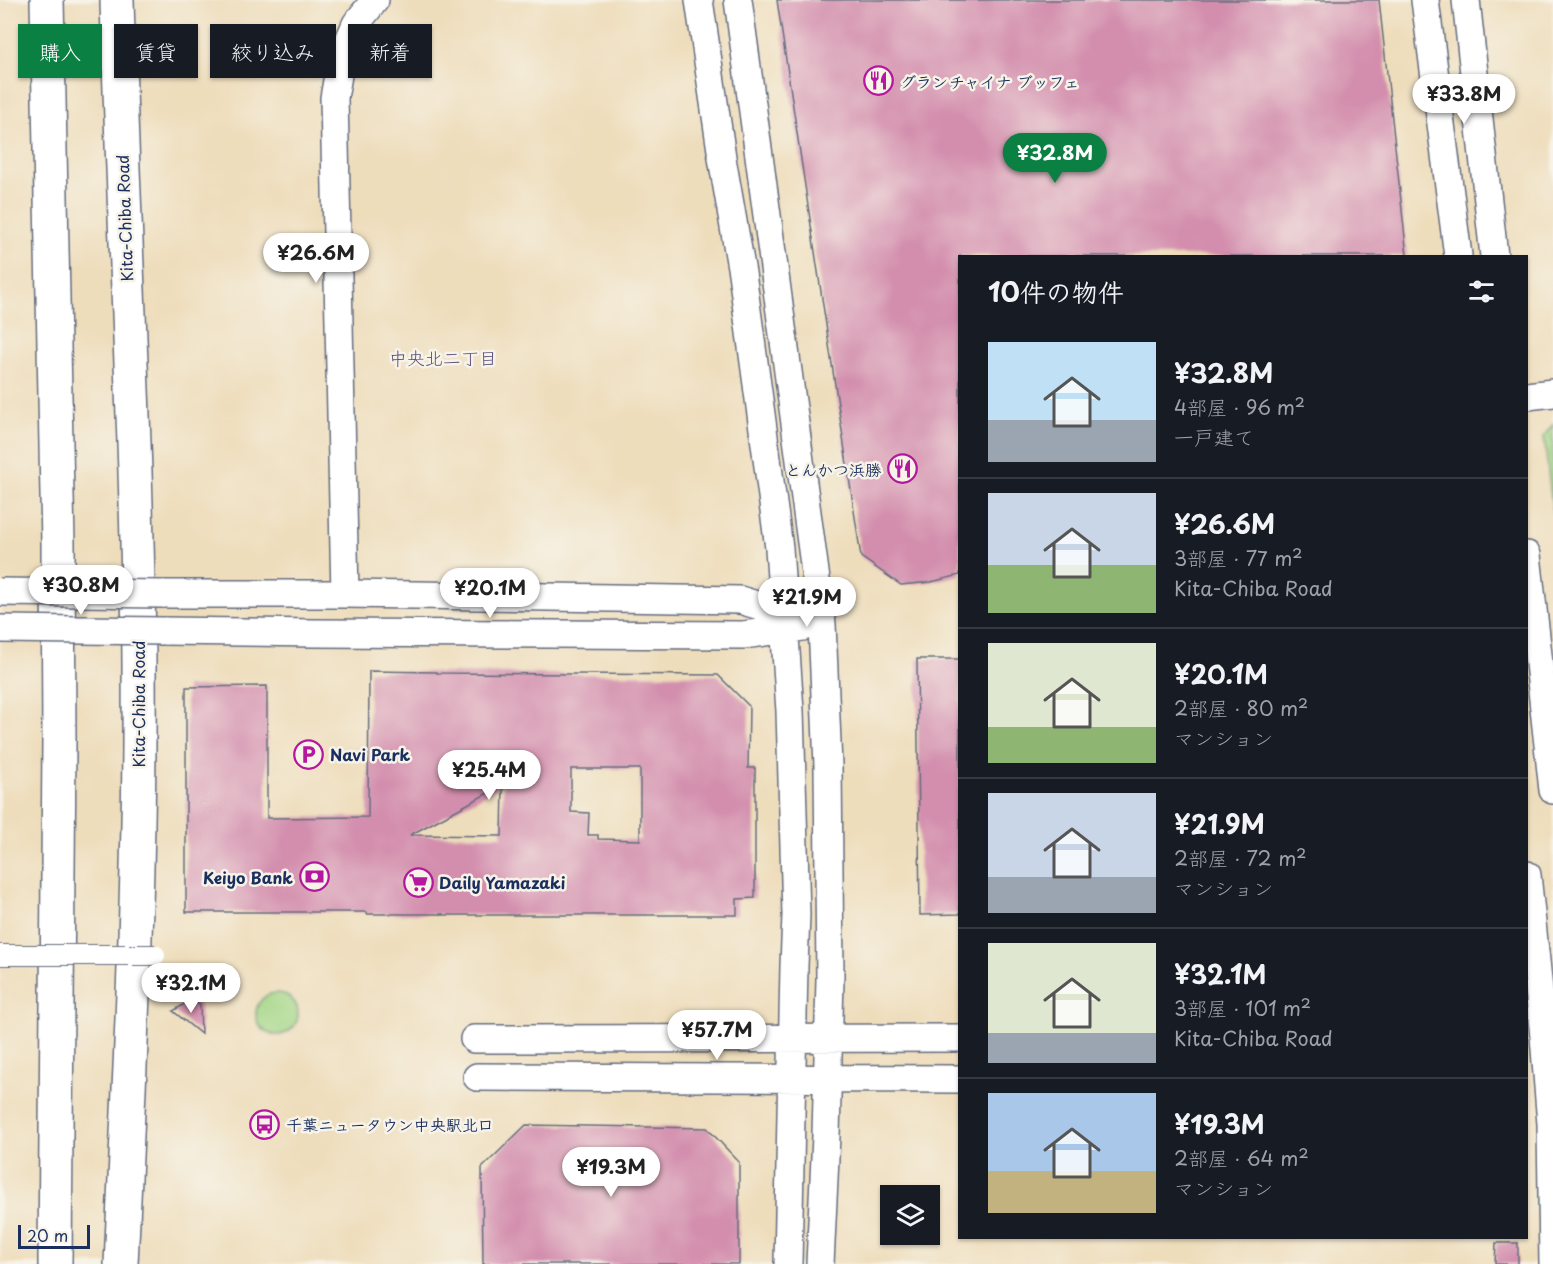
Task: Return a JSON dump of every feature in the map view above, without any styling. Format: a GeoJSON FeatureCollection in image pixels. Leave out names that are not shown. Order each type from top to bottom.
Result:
{"type":"FeatureCollection","features":[{"type":"Feature","properties":{"kind":"highway"},"geometry":{"type":"LineString","coordinates":[[47,0],[58,556],[59,762],[55,1264]]}},
{"type":"Feature","properties":{"kind":"highway","name":"Kita-Chiba Road"},"geometry":{"type":"LineString","coordinates":[[117,0],[136,502],[139,742],[131,1061],[121,1264]]}},
{"type":"Feature","properties":{"kind":"street"},"geometry":{"type":"LineString","coordinates":[[345,594],[334,98],[344,50],[356,24],[375,0]]}},
{"type":"Feature","properties":{"kind":"street"},"geometry":{"type":"LineString","coordinates":[[699,0],[723,164],[744,285],[779,548],[790,711],[796,915],[788,1264]]}},
{"type":"Feature","properties":{"kind":"street"},"geometry":{"type":"LineString","coordinates":[[738,0],[822,624],[828,766],[830,979],[820,1264]]}},
{"type":"Feature","properties":{"kind":"street"},"geometry":{"type":"LineString","coordinates":[[1425,0],[1458,255]]}},
{"type":"Feature","properties":{"kind":"street"},"geometry":{"type":"LineString","coordinates":[[1466,0],[1494,255]]}},
{"type":"Feature","properties":{"kind":"street"},"geometry":{"type":"LineString","coordinates":[[1528,396],[1553,393]]}},
{"type":"Feature","properties":{"kind":"street"},"geometry":{"type":"LineString","coordinates":[[1528,564],[1553,790]]}},
{"type":"Feature","properties":{"kind":"street"},"geometry":{"type":"LineString","coordinates":[[0,592],[740,600],[784,621],[822,624]]}},
{"type":"Feature","properties":{"kind":"street"},"geometry":{"type":"LineString","coordinates":[[0,629],[743,635],[784,621]]}},
{"type":"Feature","properties":{"kind":"street"},"geometry":{"type":"LineString","coordinates":[[1528,887],[1541,1038],[1542,1080],[1551,1124],[1553,1264]]}},
{"type":"Feature","properties":{"kind":"street"},"geometry":{"type":"LineString","coordinates":[[0,955],[154,955]]}},
{"type":"Feature","properties":{"kind":"street"},"geometry":{"type":"LineString","coordinates":[[474,1039],[958,1038]]}},
{"type":"Feature","properties":{"kind":"street"},"geometry":{"type":"LineString","coordinates":[[477,1077],[958,1079]]}},
{"type":"Feature","properties":{"kind":"green space"},"geometry":{"type":"Polygon","coordinates":[[[1553,424],[1553,515],[1544,436],[1553,424]]]}},
{"type":"Feature","properties":{"kind":"green space"},"geometry":{"type":"Polygon","coordinates":[[[277,993],[292,999],[298,1014],[292,1029],[277,1035],[262,1029],[256,1014],[262,999],[277,993]]]}},
{"type":"Feature","properties":{"kind":"building"},"geometry":{"type":"Polygon","coordinates":[[[777,0],[1379,0],[1407,255],[958,255],[958,575],[931,582],[901,585],[861,557],[777,0]]]}},
{"type":"Feature","properties":{"kind":"building"},"geometry":{"type":"Polygon","coordinates":[[[917,659],[958,659],[958,914],[920,915],[917,659]]]}},
{"type":"Feature","properties":{"kind":"building"},"geometry":{"type":"Polygon","coordinates":[[[369,671],[718,675],[749,706],[748,768],[755,768],[755,898],[737,899],[737,915],[186,912],[186,687],[267,686],[267,818],[368,817],[369,671]],[[571,769],[571,812],[589,813],[588,835],[598,835],[598,839],[640,840],[640,769],[571,769]],[[503,785],[410,835],[502,836],[503,785]]]}},
{"type":"Feature","properties":{"kind":"building"},"geometry":{"type":"Polygon","coordinates":[[[191,1000],[200,1005],[201,1034],[173,1011],[191,1000]]]}},
{"type":"Feature","properties":{"kind":"building"},"geometry":{"type":"Polygon","coordinates":[[[526,1125],[707,1128],[739,1162],[739,1264],[483,1264],[482,1168],[526,1125]]]}},
{"type":"Feature","properties":{"kind":"building"},"geometry":{"type":"Polygon","coordinates":[[[1496,1243],[1518,1243],[1518,1264],[1495,1264],[1496,1243]]]}},
{"type":"Feature","properties":{"kind":"place","name":"グランチャイナ ブッフェ"},"geometry":{"type":"Point","coordinates":[879,81]}},
{"type":"Feature","properties":{"kind":"place","name":"とんかつ浜勝"},"geometry":{"type":"Point","coordinates":[902,469]}},
{"type":"Feature","properties":{"kind":"place","name":"Navi Park"},"geometry":{"type":"Point","coordinates":[309,754]}},
{"type":"Feature","properties":{"kind":"place","name":"Keiyo Bank"},"geometry":{"type":"Point","coordinates":[314,877]}},
{"type":"Feature","properties":{"kind":"place","name":"Daily Yamazaki"},"geometry":{"type":"Point","coordinates":[418,882]}},
{"type":"Feature","properties":{"kind":"place","name":"千葉ニュータウン中央駅北口"},"geometry":{"type":"Point","coordinates":[265,1124]}},
{"type":"Feature","properties":{"kind":"district","name":"中央北二丁目"},"geometry":{"type":"Point","coordinates":[443,357]}}]}
